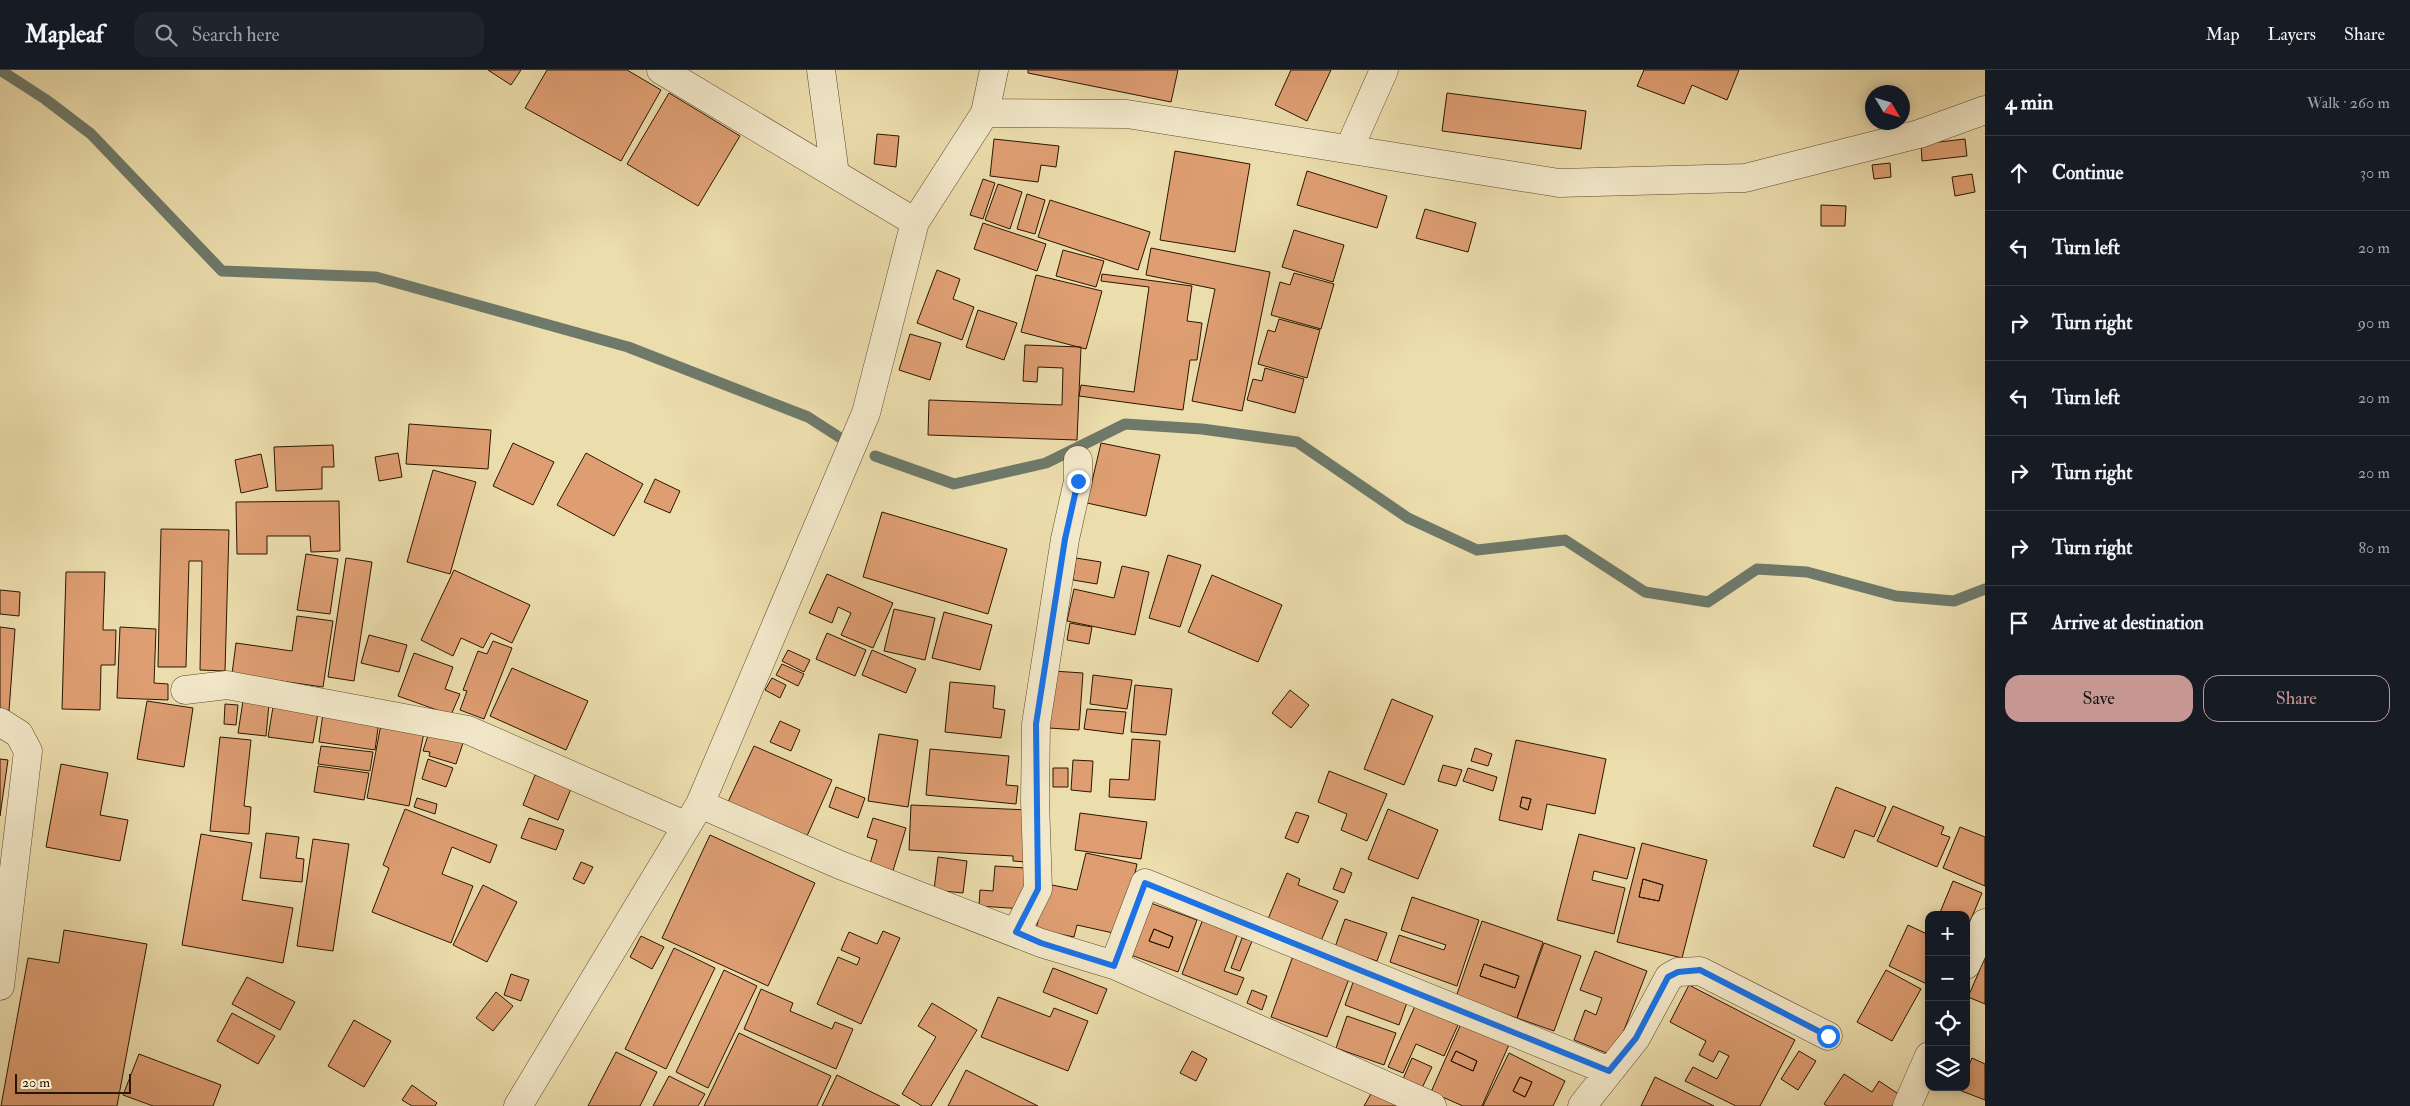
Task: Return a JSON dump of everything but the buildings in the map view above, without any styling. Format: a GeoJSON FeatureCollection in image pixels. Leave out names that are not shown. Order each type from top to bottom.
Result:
{"type":"FeatureCollection","features":[{"type":"Feature","properties":{"kind":"street"},"geometry":{"type":"LineString","coordinates":[[661,70],[915,222]]}},
{"type":"Feature","properties":{"kind":"street"},"geometry":{"type":"LineString","coordinates":[[821,70],[835,174]]}},
{"type":"Feature","properties":{"kind":"street"},"geometry":{"type":"LineString","coordinates":[[518,1106],[693,815],[866,413],[915,222],[985,114],[994,70]]}},
{"type":"Feature","properties":{"kind":"street"},"geometry":{"type":"LineString","coordinates":[[1349,149],[1384,70]]}},
{"type":"Feature","properties":{"kind":"street"},"geometry":{"type":"LineString","coordinates":[[985,114],[1127,114],[1558,183],[1745,178],[1919,134],[1985,110]]}},
{"type":"Feature","properties":{"kind":"street"},"geometry":{"type":"LineString","coordinates":[[1016,932],[1038,889],[1036,724],[1065,539],[1078,481],[1078,460]]}},
{"type":"Feature","properties":{"kind":"street"},"geometry":{"type":"LineString","coordinates":[[185,690],[227,684],[468,730],[693,815],[840,865],[1050,946],[1114,966],[1432,1106]]}},
{"type":"Feature","properties":{"kind":"street"},"geometry":{"type":"LineString","coordinates":[[0,722],[19,734],[28,751],[5,903],[0,986]]}},
{"type":"Feature","properties":{"kind":"street"},"geometry":{"type":"LineString","coordinates":[[1114,966],[1145,883],[1609,1071]]}},
{"type":"Feature","properties":{"kind":"street"},"geometry":{"type":"LineString","coordinates":[[1970,956],[1985,923]]}},
{"type":"Feature","properties":{"kind":"street"},"geometry":{"type":"LineString","coordinates":[[1582,1106],[1636,1038],[1668,977],[1678,972],[1700,970],[1828,1036]]}},
{"type":"Feature","properties":{"kind":"street"},"geometry":{"type":"LineString","coordinates":[[1907,1106],[1925,1065]]}},
{"type":"Feature","properties":{"kind":"waterway"},"geometry":{"type":"LineString","coordinates":[[0,70],[45,99],[91,134],[222,271],[376,277],[628,347],[808,417],[839,437]]}},
{"type":"Feature","properties":{"kind":"waterway"},"geometry":{"type":"LineString","coordinates":[[875,456],[954,484],[1046,463],[1125,424],[1202,429],[1297,442],[1408,518],[1477,550],[1565,540],[1645,592],[1708,602],[1757,569],[1807,572],[1896,596],[1954,601],[1985,589]]}},
{"type":"Feature","properties":{"kind":"route"},"geometry":{"type":"LineString","coordinates":[[1078,481],[1065,539],[1036,724],[1035,800],[1038,889],[1016,932],[1041,943],[1114,966],[1145,883],[1609,1071],[1636,1038],[1668,977],[1678,972],[1700,970],[1828,1036]]}}]}
